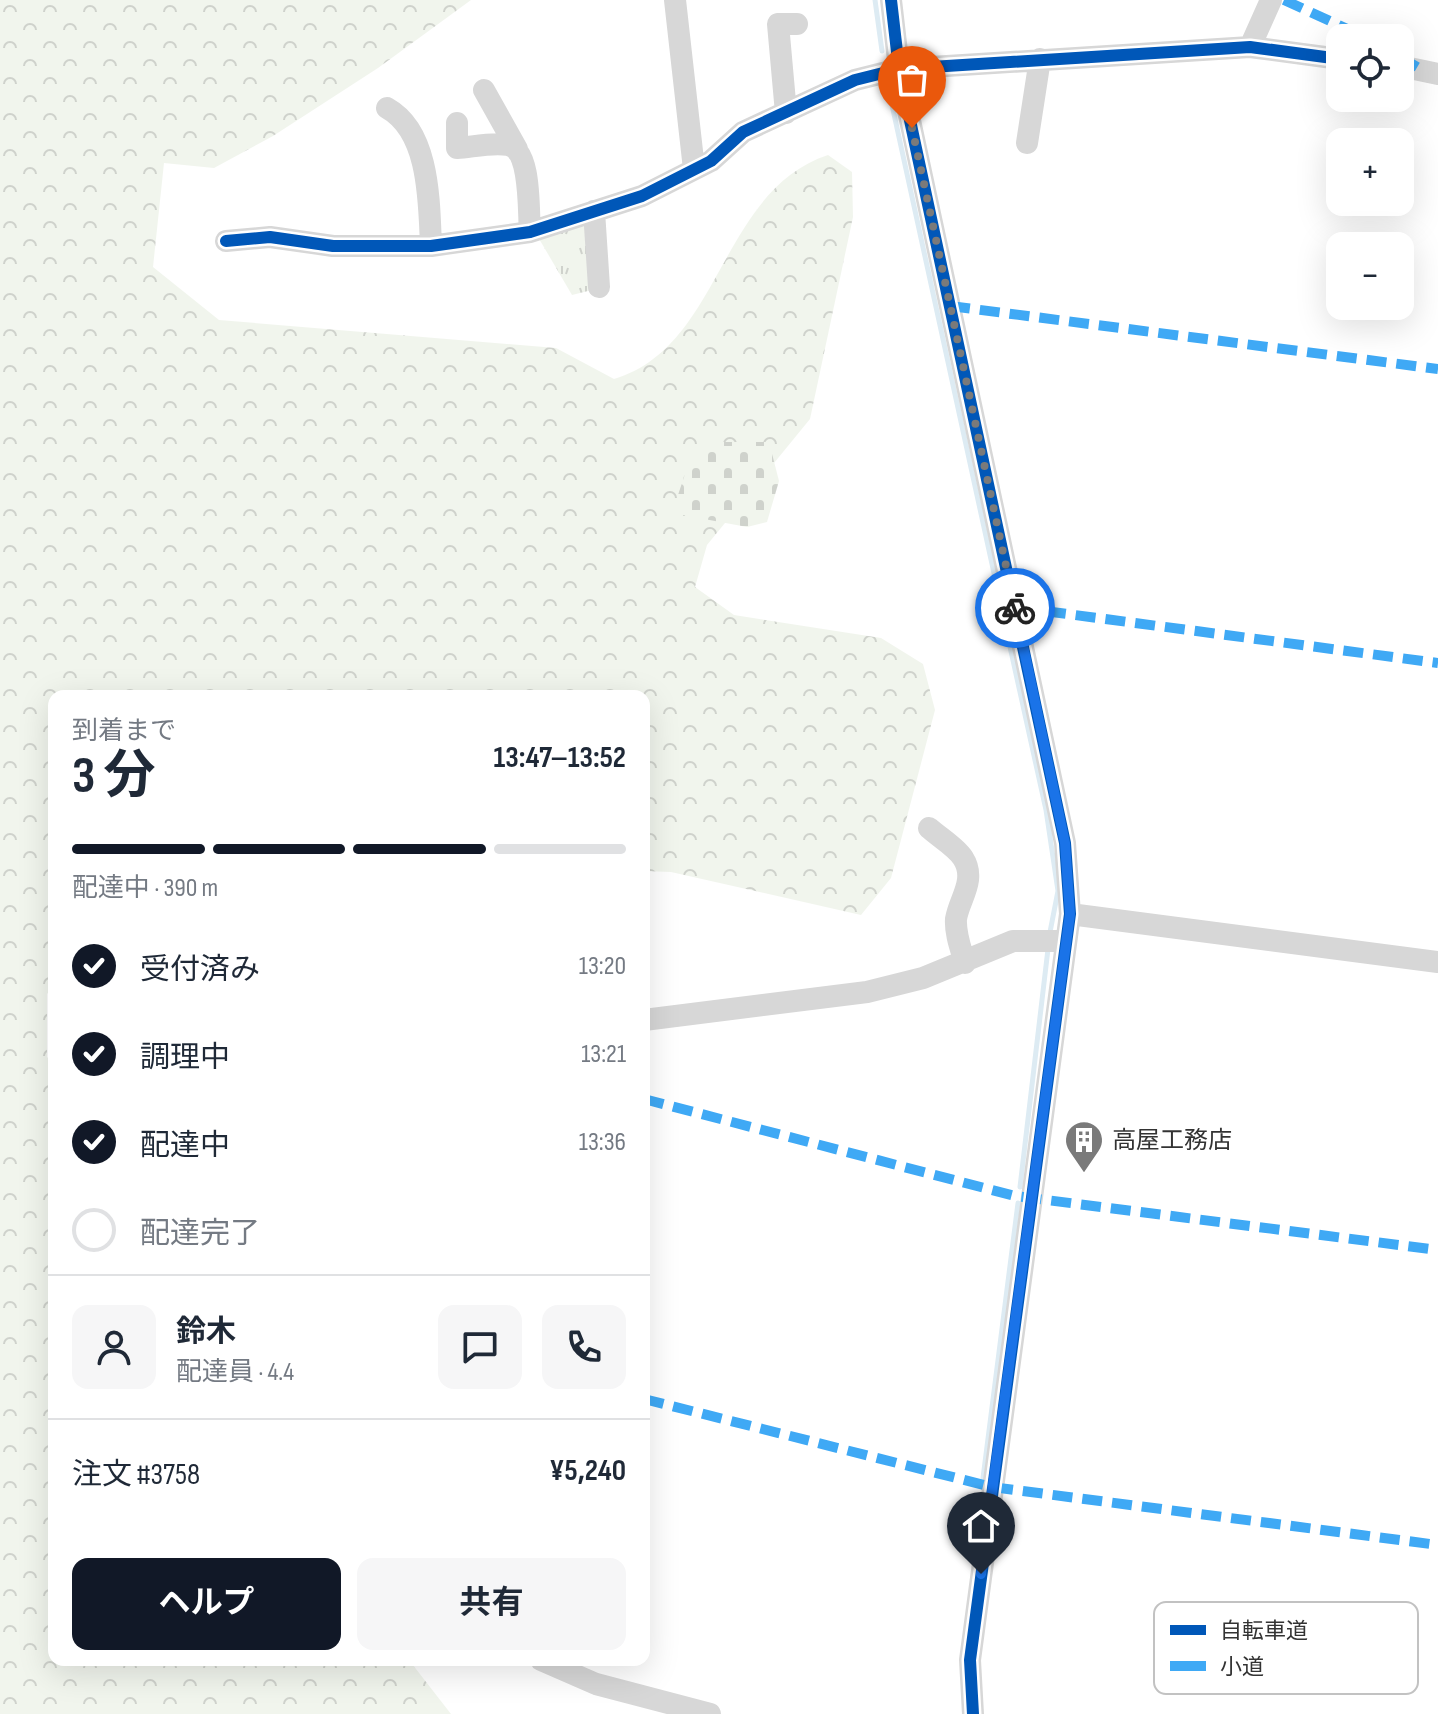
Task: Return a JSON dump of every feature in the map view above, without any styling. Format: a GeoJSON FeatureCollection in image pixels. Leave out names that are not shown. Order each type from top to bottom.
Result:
{"type":"FeatureCollection","features":[{"type":"Feature","properties":{"kind":"street"},"geometry":{"type":"LineString","coordinates":[[675,0],[694,169]]}},
{"type":"Feature","properties":{"kind":"street"},"geometry":{"type":"LineString","coordinates":[[891,0],[899,69],[1065,843],[1070,914],[970,1660],[973,1714]]}},
{"type":"Feature","properties":{"kind":"street"},"geometry":{"type":"LineString","coordinates":[[1250,47],[1271,0]]}},
{"type":"Feature","properties":{"kind":"street"},"geometry":{"type":"LineString","coordinates":[[786,113],[778,24],[797,24]]}},
{"type":"Feature","properties":{"kind":"street"},"geometry":{"type":"LineString","coordinates":[[226,241],[270,237],[333,246],[431,246],[530,232],[642,196],[711,161],[743,132],[855,80],[899,69],[1250,47],[1326,57]]}},
{"type":"Feature","properties":{"kind":"street"},"geometry":{"type":"LineString","coordinates":[[1027,143],[1040,59]]}},
{"type":"Feature","properties":{"kind":"street"},"geometry":{"type":"LineString","coordinates":[[1414,69],[1438,74]]}},
{"type":"Feature","properties":{"kind":"street"},"geometry":{"type":"LineString","coordinates":[[484,90],[525,162],[530,232]]}},
{"type":"Feature","properties":{"kind":"street"},"geometry":{"type":"LineString","coordinates":[[387,108],[402,116],[411,131],[428,177],[431,246]]}},
{"type":"Feature","properties":{"kind":"street"},"geometry":{"type":"LineString","coordinates":[[457,123],[457,148],[507,145],[517,149]]}},
{"type":"Feature","properties":{"kind":"street"},"geometry":{"type":"LineString","coordinates":[[594,211],[599,287]]}},
{"type":"Feature","properties":{"kind":"street"},"geometry":{"type":"LineString","coordinates":[[929,828],[963,858],[969,877],[965,901],[956,916],[957,935],[965,963]]}},
{"type":"Feature","properties":{"kind":"street"},"geometry":{"type":"LineString","coordinates":[[1070,914],[1438,962]]}},
{"type":"Feature","properties":{"kind":"street"},"geometry":{"type":"LineString","coordinates":[[650,1019],[867,992],[965,963],[1013,941],[1064,941]]}},
{"type":"Feature","properties":{"kind":"street"},"geometry":{"type":"LineString","coordinates":[[555,1666],[596,1684],[700,1713]]}},
{"type":"Feature","properties":{"kind":"green space"},"geometry":{"type":"Polygon","coordinates":[[[0,0],[471,0],[378,68],[273,136],[214,168],[164,163],[153,267],[219,320],[556,348],[614,379],[650,362],[678,336],[741,233],[764,201],[792,174],[828,155],[852,172],[853,217],[810,419],[707,545],[695,587],[734,615],[881,638],[923,664],[935,710],[891,878],[861,915],[671,872],[650,871],[650,690],[48,690],[48,1666],[414,1666],[451,1714],[0,1714],[0,0]]]}},
{"type":"Feature","properties":{"kind":"green space"},"geometry":{"type":"Polygon","coordinates":[[[586,218],[592,290],[572,295],[538,237],[586,218]]]}},
{"type":"Feature","properties":{"kind":"green space"},"geometry":{"type":"Polygon","coordinates":[[[705,442],[769,442],[779,481],[767,522],[747,527],[672,513],[686,471],[705,442]]]}},
{"type":"Feature","properties":{"kind":"waterway"},"geometry":{"type":"LineString","coordinates":[[875,0],[882,51]]}},
{"type":"Feature","properties":{"kind":"waterway"},"geometry":{"type":"LineString","coordinates":[[887,82],[997,587]]}},
{"type":"Feature","properties":{"kind":"waterway"},"geometry":{"type":"LineString","coordinates":[[1003,615],[1046,810],[1058,891],[1050,932]]}},
{"type":"Feature","properties":{"kind":"waterway"},"geometry":{"type":"LineString","coordinates":[[1020,1187],[1048,949]]}},
{"type":"Feature","properties":{"kind":"waterway"},"geometry":{"type":"LineString","coordinates":[[983,1478],[1018,1203]]}},
{"type":"Feature","properties":{"kind":"marked path"},"geometry":{"type":"LineString","coordinates":[[1284,0],[1336,24]]}},
{"type":"Feature","properties":{"kind":"marked path"},"geometry":{"type":"LineString","coordinates":[[1414,65],[1419,68]]}},
{"type":"Feature","properties":{"kind":"marked path"},"geometry":{"type":"LineString","coordinates":[[950,306],[1438,369]]}},
{"type":"Feature","properties":{"kind":"marked path"},"geometry":{"type":"LineString","coordinates":[[1016,611],[1037,610],[1438,663]]}},
{"type":"Feature","properties":{"kind":"marked path"},"geometry":{"type":"LineString","coordinates":[[650,1101],[1015,1196],[1438,1250]]}},
{"type":"Feature","properties":{"kind":"marked path"},"geometry":{"type":"LineString","coordinates":[[650,1401],[992,1487],[1438,1545]]}},
{"type":"Feature","properties":{"kind":"cycle path"},"geometry":{"type":"LineString","coordinates":[[891,0],[899,69],[1065,843],[1070,914],[970,1660],[973,1714]]}},
{"type":"Feature","properties":{"kind":"cycle path"},"geometry":{"type":"LineString","coordinates":[[226,241],[270,237],[333,246],[431,246],[530,232],[642,196],[711,161],[743,132],[855,80],[899,69],[1250,47],[1326,57]]}},
{"type":"Feature","properties":{"kind":"way so far"},"geometry":{"type":"LineString","coordinates":[[912,128],[1015,608]]}},
{"type":"Feature","properties":{"kind":"place","name":"高屋工務店"},"geometry":{"type":"Point","coordinates":[1084,1174]}},
{"type":"Feature","properties":{"kind":"route"},"geometry":{"type":"LineString","coordinates":[[981,1574],[1070,914],[1065,843],[1015,608]]}}]}
